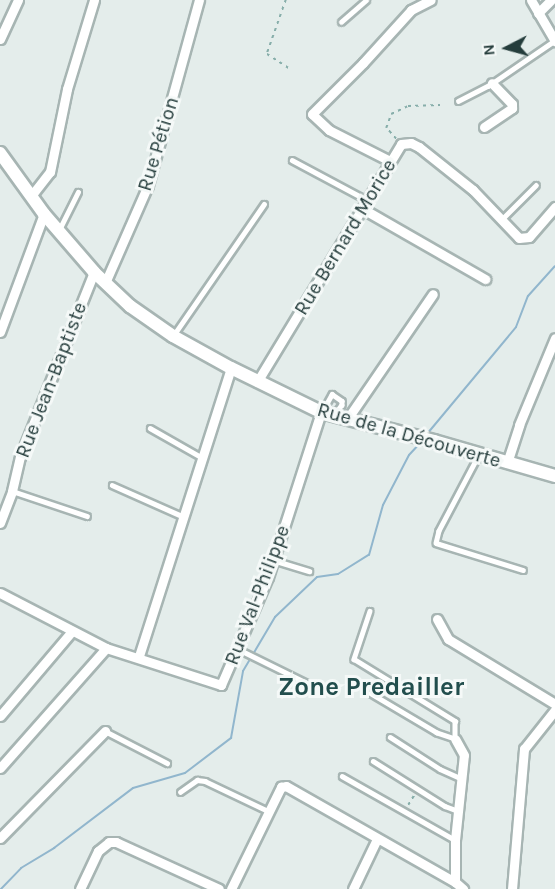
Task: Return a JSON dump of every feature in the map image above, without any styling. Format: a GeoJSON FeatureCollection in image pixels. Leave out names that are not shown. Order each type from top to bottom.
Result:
{"type":"FeatureCollection","features":[{"type":"Feature","properties":{"kind":"street"},"geometry":{"type":"LineString","coordinates":[[0,39],[18,0]]}},
{"type":"Feature","properties":{"kind":"street"},"geometry":{"type":"LineString","coordinates":[[31,196],[50,172],[67,89],[94,0]]}},
{"type":"Feature","properties":{"kind":"street","name":"Rue Pétion"},"geometry":{"type":"LineString","coordinates":[[105,283],[148,185],[199,0]]}},
{"type":"Feature","properties":{"kind":"street"},"geometry":{"type":"LineString","coordinates":[[390,161],[329,130],[312,114],[411,10],[431,0]]}},
{"type":"Feature","properties":{"kind":"street"},"geometry":{"type":"LineString","coordinates":[[531,0],[555,41]]}},
{"type":"Feature","properties":{"kind":"street"},"geometry":{"type":"LineString","coordinates":[[538,14],[551,0]]}},
{"type":"Feature","properties":{"kind":"street"},"geometry":{"type":"LineString","coordinates":[[484,127],[507,114],[512,108],[512,104],[492,83]]}},
{"type":"Feature","properties":{"kind":"street","name":"Rue Bernard Morice"},"geometry":{"type":"LineString","coordinates":[[257,382],[401,144],[411,143],[419,147],[473,190],[519,238],[526,239],[555,207]]}},
{"type":"Feature","properties":{"kind":"street","name":"Rue de la Découverte"},"geometry":{"type":"LineString","coordinates":[[0,155],[44,214],[94,272],[130,306],[173,336],[257,382],[328,414],[406,433],[555,476]]}},
{"type":"Feature","properties":{"kind":"street"},"geometry":{"type":"LineString","coordinates":[[365,204],[485,279]]}},
{"type":"Feature","properties":{"kind":"street"},"geometry":{"type":"LineString","coordinates":[[0,332],[44,214]]}},
{"type":"Feature","properties":{"kind":"street","name":"Rue Jean-Baptiste"},"geometry":{"type":"LineString","coordinates":[[0,523],[12,492],[21,457],[94,272]]}},
{"type":"Feature","properties":{"kind":"street"},"geometry":{"type":"LineString","coordinates":[[348,418],[433,294]]}},
{"type":"Feature","properties":{"kind":"street"},"geometry":{"type":"LineString","coordinates":[[507,463],[519,425],[555,338]]}},
{"type":"Feature","properties":{"kind":"street"},"geometry":{"type":"LineString","coordinates":[[139,657],[231,368]]}},
{"type":"Feature","properties":{"kind":"street","name":"Rue Val-Philippe"},"geometry":{"type":"LineString","coordinates":[[0,592],[106,648],[139,657],[216,686],[220,685],[242,650],[328,414]]}},
{"type":"Feature","properties":{"kind":"street"},"geometry":{"type":"LineString","coordinates":[[436,619],[448,639],[555,704]]}},
{"type":"Feature","properties":{"kind":"street"},"geometry":{"type":"LineString","coordinates":[[0,716],[72,631]]}},
{"type":"Feature","properties":{"kind":"street"},"geometry":{"type":"LineString","coordinates":[[0,768],[106,648]]}},
{"type":"Feature","properties":{"kind":"street"},"geometry":{"type":"LineString","coordinates":[[512,889],[524,749],[555,710]]}},
{"type":"Feature","properties":{"kind":"street"},"geometry":{"type":"LineString","coordinates":[[0,838],[105,731]]}},
{"type":"Feature","properties":{"kind":"street"},"geometry":{"type":"LineString","coordinates":[[454,882],[455,840],[464,754],[455,739]]}},
{"type":"Feature","properties":{"kind":"street"},"geometry":{"type":"LineString","coordinates":[[231,889],[268,811],[281,787],[286,786],[454,882],[462,889]]}},
{"type":"Feature","properties":{"kind":"street"},"geometry":{"type":"LineString","coordinates":[[353,889],[377,839]]}},
{"type":"Feature","properties":{"kind":"street"},"geometry":{"type":"LineString","coordinates":[[80,889],[98,850],[109,842],[116,842],[219,889]]}},
{"type":"Feature","properties":{"kind":"lane"},"geometry":{"type":"LineString","coordinates":[[341,22],[366,0]]}},
{"type":"Feature","properties":{"kind":"lane"},"geometry":{"type":"LineString","coordinates":[[458,101],[492,83],[555,41]]}},
{"type":"Feature","properties":{"kind":"lane"},"geometry":{"type":"LineString","coordinates":[[292,160],[365,204]]}},
{"type":"Feature","properties":{"kind":"lane"},"geometry":{"type":"LineString","coordinates":[[501,220],[536,185]]}},
{"type":"Feature","properties":{"kind":"lane"},"geometry":{"type":"LineString","coordinates":[[58,230],[78,192]]}},
{"type":"Feature","properties":{"kind":"lane"},"geometry":{"type":"LineString","coordinates":[[173,336],[264,204]]}},
{"type":"Feature","properties":{"kind":"lane"},"geometry":{"type":"LineString","coordinates":[[150,428],[201,457]]}},
{"type":"Feature","properties":{"kind":"lane"},"geometry":{"type":"LineString","coordinates":[[480,455],[439,531],[436,543],[523,570]]}},
{"type":"Feature","properties":{"kind":"lane"},"geometry":{"type":"LineString","coordinates":[[112,485],[182,516]]}},
{"type":"Feature","properties":{"kind":"lane"},"geometry":{"type":"LineString","coordinates":[[12,492],[87,516]]}},
{"type":"Feature","properties":{"kind":"lane"},"geometry":{"type":"LineString","coordinates":[[273,560],[309,571]]}},
{"type":"Feature","properties":{"kind":"lane"},"geometry":{"type":"LineString","coordinates":[[370,610],[354,659],[455,721],[455,739],[436,733],[370,694]]}},
{"type":"Feature","properties":{"kind":"lane"},"geometry":{"type":"LineString","coordinates":[[242,650],[307,683]]}},
{"type":"Feature","properties":{"kind":"lane"},"geometry":{"type":"LineString","coordinates":[[105,731],[167,763]]}},
{"type":"Feature","properties":{"kind":"lane"},"geometry":{"type":"LineString","coordinates":[[390,737],[440,769],[462,778]]}},
{"type":"Feature","properties":{"kind":"lane"},"geometry":{"type":"LineString","coordinates":[[373,761],[458,811]]}},
{"type":"Feature","properties":{"kind":"lane"},"geometry":{"type":"LineString","coordinates":[[342,776],[455,840]]}},
{"type":"Feature","properties":{"kind":"lane"},"geometry":{"type":"LineString","coordinates":[[180,792],[197,780],[205,781],[268,811]]}},
{"type":"Feature","properties":{"kind":"path"},"geometry":{"type":"LineString","coordinates":[[286,0],[267,54],[290,69]]}},
{"type":"Feature","properties":{"kind":"path"},"geometry":{"type":"LineString","coordinates":[[401,144],[386,128],[391,114],[408,106],[440,105]]}},
{"type":"Feature","properties":{"kind":"path"},"geometry":{"type":"LineString","coordinates":[[404,810],[419,789]]}},
{"type":"Feature","properties":{"kind":"waterway"},"geometry":{"type":"LineString","coordinates":[[427,434],[516,327],[528,296],[555,266]]}},
{"type":"Feature","properties":{"kind":"waterway"},"geometry":{"type":"LineString","coordinates":[[1,889],[21,868],[54,848],[133,788],[185,773],[231,738],[243,671],[275,617],[317,577],[338,574],[369,555],[383,505],[409,455],[420,443]]}},
{"type":"Feature","properties":{"kind":"district","name":"Zone Predailler"},"geometry":{"type":"Point","coordinates":[371,687]}}]}
